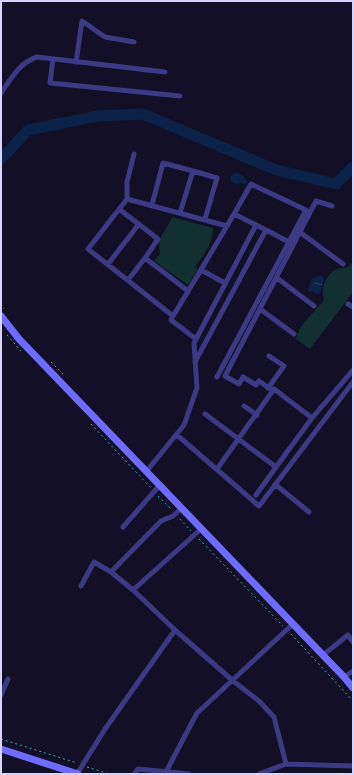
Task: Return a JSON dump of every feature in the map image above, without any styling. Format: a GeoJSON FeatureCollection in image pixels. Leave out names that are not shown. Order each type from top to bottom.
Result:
{"type":"FeatureCollection","features":[{"type":"Feature","properties":{"kind":"main road"},"geometry":{"type":"LineString","coordinates":[[1,316],[19,339],[353,688]]}},
{"type":"Feature","properties":{"kind":"main road"},"geometry":{"type":"LineString","coordinates":[[1,749],[77,774]]}},
{"type":"Feature","properties":{"kind":"street"},"geometry":{"type":"LineString","coordinates":[[76,62],[82,21],[105,37],[134,42]]}},
{"type":"Feature","properties":{"kind":"street"},"geometry":{"type":"LineString","coordinates":[[1,93],[18,69],[31,59],[37,58],[164,72]]}},
{"type":"Feature","properties":{"kind":"street"},"geometry":{"type":"LineString","coordinates":[[53,59],[50,83],[180,96]]}},
{"type":"Feature","properties":{"kind":"street"},"geometry":{"type":"LineString","coordinates":[[134,154],[127,182],[127,199],[88,248],[173,316]]}},
{"type":"Feature","properties":{"kind":"street"},"geometry":{"type":"LineString","coordinates":[[152,205],[163,163],[193,171],[217,178],[205,220]]}},
{"type":"Feature","properties":{"kind":"street"},"geometry":{"type":"LineString","coordinates":[[180,213],[193,171]]}},
{"type":"Feature","properties":{"kind":"street"},"geometry":{"type":"LineString","coordinates":[[196,339],[171,320],[251,184],[306,210],[217,377]]}},
{"type":"Feature","properties":{"kind":"street"},"geometry":{"type":"LineString","coordinates":[[127,199],[227,226]]}},
{"type":"Feature","properties":{"kind":"street"},"geometry":{"type":"LineString","coordinates":[[312,418],[274,389],[271,390],[259,381],[256,385],[243,377],[239,384],[225,376],[301,233],[316,201],[332,206]]}},
{"type":"Feature","properties":{"kind":"street"},"geometry":{"type":"LineString","coordinates":[[119,209],[158,239],[128,280]]}},
{"type":"Feature","properties":{"kind":"street"},"geometry":{"type":"LineString","coordinates":[[234,214],[289,242]]}},
{"type":"Feature","properties":{"kind":"street"},"geometry":{"type":"LineString","coordinates":[[108,264],[139,224]]}},
{"type":"Feature","properties":{"kind":"street"},"geometry":{"type":"LineString","coordinates":[[146,472],[184,426],[197,388],[194,343],[256,225]]}},
{"type":"Feature","properties":{"kind":"street"},"geometry":{"type":"LineString","coordinates":[[195,363],[266,230]]}},
{"type":"Feature","properties":{"kind":"street"},"geometry":{"type":"LineString","coordinates":[[301,233],[343,264]]}},
{"type":"Feature","properties":{"kind":"street"},"geometry":{"type":"LineString","coordinates":[[144,258],[188,292]]}},
{"type":"Feature","properties":{"kind":"street"},"geometry":{"type":"LineString","coordinates":[[201,270],[225,283]]}},
{"type":"Feature","properties":{"kind":"street"},"geometry":{"type":"LineString","coordinates":[[277,278],[314,306]]}},
{"type":"Feature","properties":{"kind":"street"},"geometry":{"type":"LineString","coordinates":[[348,304],[353,307]]}},
{"type":"Feature","properties":{"kind":"street"},"geometry":{"type":"LineString","coordinates":[[260,309],[294,334]]}},
{"type":"Feature","properties":{"kind":"street"},"geometry":{"type":"LineString","coordinates":[[217,469],[257,415],[284,366],[269,356]]}},
{"type":"Feature","properties":{"kind":"street"},"geometry":{"type":"LineString","coordinates":[[256,496],[312,418],[353,370]]}},
{"type":"Feature","properties":{"kind":"street"},"geometry":{"type":"LineString","coordinates":[[177,434],[259,506],[353,382]]}},
{"type":"Feature","properties":{"kind":"street"},"geometry":{"type":"LineString","coordinates":[[244,406],[257,415]]}},
{"type":"Feature","properties":{"kind":"street"},"geometry":{"type":"LineString","coordinates":[[205,414],[276,467]]}},
{"type":"Feature","properties":{"kind":"street"},"geometry":{"type":"LineString","coordinates":[[276,485],[309,512]]}},
{"type":"Feature","properties":{"kind":"street"},"geometry":{"type":"LineString","coordinates":[[122,527],[159,486]]}},
{"type":"Feature","properties":{"kind":"street"},"geometry":{"type":"LineString","coordinates":[[111,572],[161,521],[173,516],[182,508]]}},
{"type":"Feature","properties":{"kind":"street"},"geometry":{"type":"LineString","coordinates":[[133,590],[201,529]]}},
{"type":"Feature","properties":{"kind":"street"},"geometry":{"type":"LineString","coordinates":[[81,586],[94,562],[111,572],[133,590],[175,630],[232,680],[259,701],[274,717],[286,764]]}},
{"type":"Feature","properties":{"kind":"street"},"geometry":{"type":"LineString","coordinates":[[166,772],[197,713],[293,624]]}},
{"type":"Feature","properties":{"kind":"street"},"geometry":{"type":"LineString","coordinates":[[77,774],[105,729],[175,630]]}},
{"type":"Feature","properties":{"kind":"street"},"geometry":{"type":"LineString","coordinates":[[323,655],[348,635],[353,642]]}},
{"type":"Feature","properties":{"kind":"street"},"geometry":{"type":"LineString","coordinates":[[344,677],[353,672]]}},
{"type":"Feature","properties":{"kind":"street"},"geometry":{"type":"LineString","coordinates":[[1,695],[8,679]]}},
{"type":"Feature","properties":{"kind":"street"},"geometry":{"type":"LineString","coordinates":[[259,774],[286,764],[353,766]]}},
{"type":"Feature","properties":{"kind":"street"},"geometry":{"type":"LineString","coordinates":[[134,774],[138,769],[189,774]]}},
{"type":"Feature","properties":{"kind":"path"},"geometry":{"type":"LineString","coordinates":[[1,739],[109,774]]}},
{"type":"Feature","properties":{"kind":"green space"},"geometry":{"type":"Polygon","coordinates":[[[172,217],[213,228],[210,244],[205,254],[195,267],[198,269],[188,285],[154,261],[160,254],[160,238],[172,217]]]}},
{"type":"Feature","properties":{"kind":"green space"},"geometry":{"type":"Polygon","coordinates":[[[353,261],[353,292],[310,349],[296,339],[297,335],[301,327],[323,301],[323,290],[327,277],[334,271],[348,267],[353,261]]]}},
{"type":"Feature","properties":{"kind":"water"},"geometry":{"type":"Polygon","coordinates":[[[236,173],[246,179],[247,183],[245,185],[240,182],[238,184],[231,182],[231,176],[236,173]]]}},
{"type":"Feature","properties":{"kind":"water"},"geometry":{"type":"Polygon","coordinates":[[[322,276],[324,279],[320,293],[316,294],[313,291],[309,292],[308,290],[312,279],[322,276]]]}},
{"type":"Feature","properties":{"kind":"waterway"},"geometry":{"type":"LineString","coordinates":[[1,159],[28,130],[98,116],[143,114],[276,170],[336,184],[353,167]]}}]}
